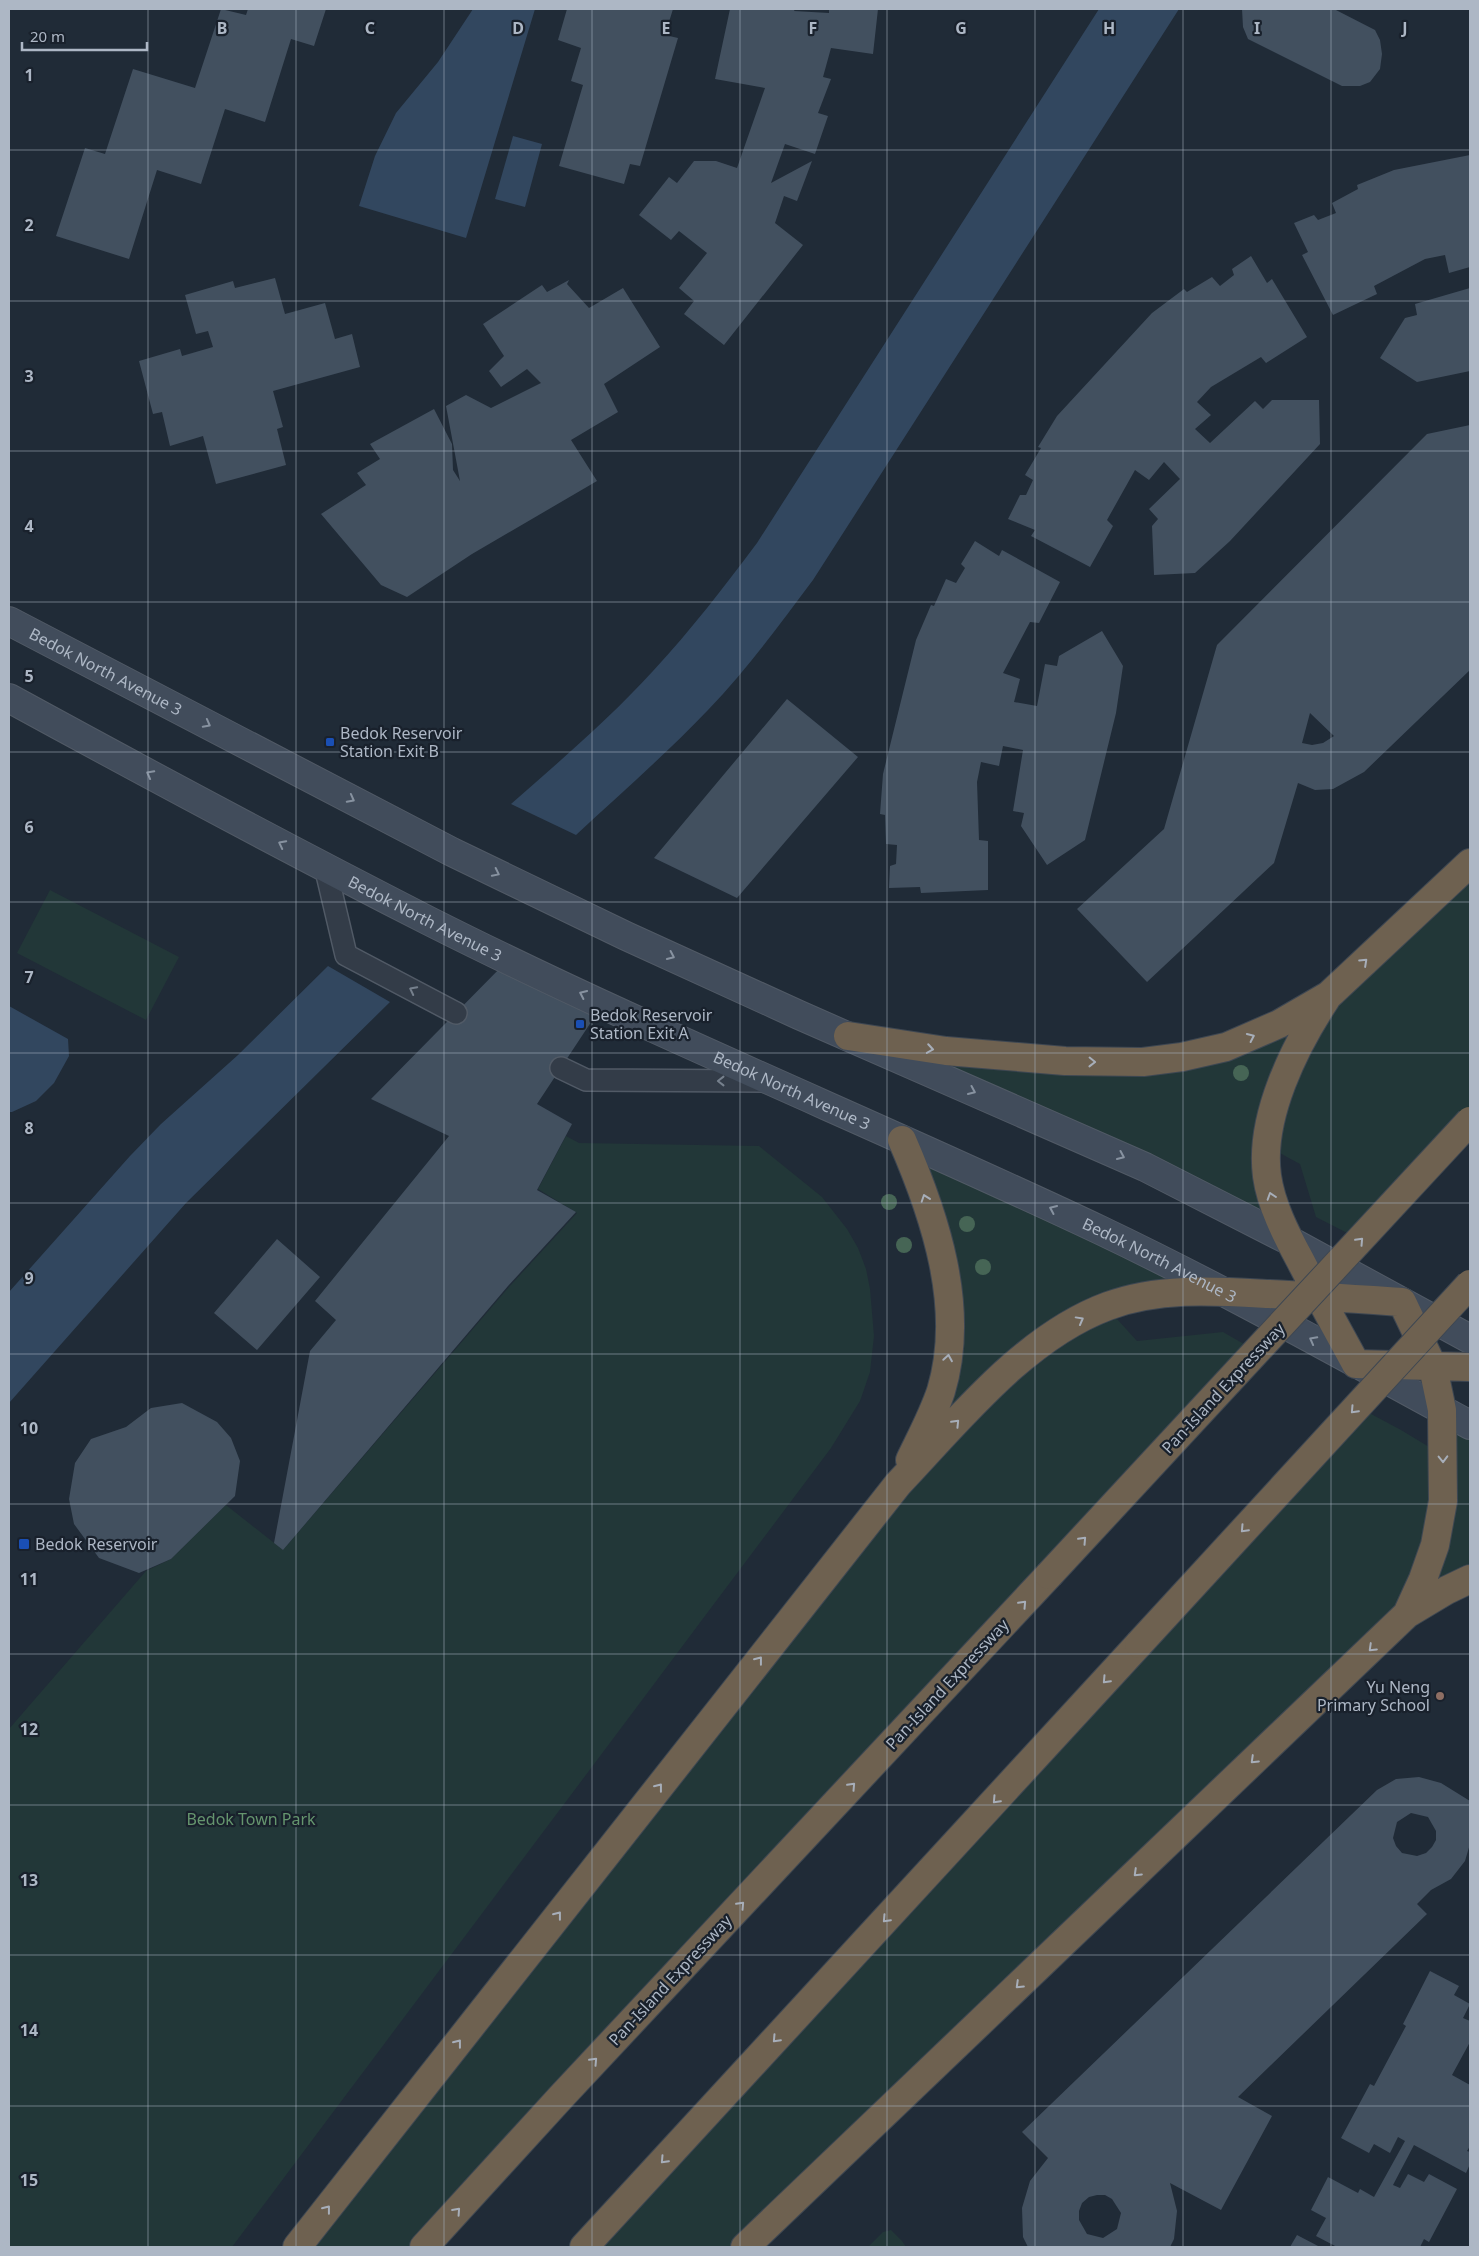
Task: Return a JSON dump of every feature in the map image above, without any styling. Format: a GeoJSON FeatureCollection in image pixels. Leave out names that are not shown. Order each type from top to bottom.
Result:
{"type":"FeatureCollection","features":[{"type":"Feature","properties":{"kind":"highway"},"geometry":{"type":"LineString","coordinates":[[848,1036],[946,1051],[1065,1061],[1144,1062],[1203,1053],[1246,1040],[1279,1024],[1329,995],[1470,863]]}},
{"type":"Feature","properties":{"kind":"highway"},"geometry":{"type":"LineString","coordinates":[[1329,995],[1304,1036],[1286,1073],[1274,1111],[1268,1137],[1265,1165],[1272,1200],[1318,1296],[1356,1364],[1470,1367]]}},
{"type":"Feature","properties":{"kind":"highway","name":"Pan-Island Expressway"},"geometry":{"type":"LineString","coordinates":[[424,2247],[560,2097],[1050,1575],[1470,1121]]}},
{"type":"Feature","properties":{"kind":"highway"},"geometry":{"type":"LineString","coordinates":[[898,1484],[925,1430],[940,1392],[949,1354],[950,1336],[949,1301],[938,1242],[927,1203],[902,1140]]}},
{"type":"Feature","properties":{"kind":"highway"},"geometry":{"type":"LineString","coordinates":[[584,2247],[1470,1284]]}},
{"type":"Feature","properties":{"kind":"highway"},"geometry":{"type":"LineString","coordinates":[[297,2247],[898,1484],[1004,1374],[1066,1327],[1108,1306],[1143,1296],[1183,1292],[1223,1291],[1402,1302],[1433,1367],[1442,1410],[1442,1510],[1435,1545],[1407,1614]]}},
{"type":"Feature","properties":{"kind":"highway"},"geometry":{"type":"LineString","coordinates":[[745,2247],[1407,1614],[1447,1590],[1470,1579]]}},
{"type":"Feature","properties":{"kind":"main road","name":"Bedok North Avenue 3"},"geometry":{"type":"LineString","coordinates":[[9,620],[452,852],[626,936],[1145,1167],[1290,1241],[1470,1340]]}},
{"type":"Feature","properties":{"kind":"main road","name":"Bedok North Avenue 3"},"geometry":{"type":"LineString","coordinates":[[9,698],[193,798],[430,921],[770,1081],[1100,1230],[1223,1291],[1470,1425]]}},
{"type":"Feature","properties":{"kind":"lane"},"geometry":{"type":"LineString","coordinates":[[325,866],[346,956],[456,1013]]}},
{"type":"Feature","properties":{"kind":"lane"},"geometry":{"type":"LineString","coordinates":[[561,1068],[586,1080],[770,1081]]}},
{"type":"Feature","properties":{"kind":"green space"},"geometry":{"type":"Polygon","coordinates":[[[1470,861],[1470,1119],[1359,1239],[1316,1217],[1300,1164],[1267,1146],[1285,1237],[858,1039],[1180,1060],[1322,1000],[1470,861]]]}},
{"type":"Feature","properties":{"kind":"green space"},"geometry":{"type":"Polygon","coordinates":[[[50,890],[179,957],[146,1020],[17,953],[50,890]]]}},
{"type":"Feature","properties":{"kind":"green space","name":"Bedok Town Park"},"geometry":{"type":"Polygon","coordinates":[[[566,1136],[579,1143],[759,1146],[822,1197],[847,1229],[858,1248],[866,1269],[870,1289],[874,1336],[870,1372],[860,1401],[831,1448],[232,2247],[9,2247],[9,1729],[146,1571],[171,1559],[226,1505],[283,1550],[509,1287],[577,1213],[538,1189],[566,1136]]]}},
{"type":"Feature","properties":{"kind":"green space"},"geometry":{"type":"Polygon","coordinates":[[[903,1141],[1221,1291],[1107,1308],[1137,1341],[1223,1332],[1256,1351],[428,2247],[298,2247],[900,1481],[951,1320],[903,1141]]]}},
{"type":"Feature","properties":{"kind":"green space"},"geometry":{"type":"Polygon","coordinates":[[[1358,1407],[1444,1456],[1414,1595],[746,2247],[585,2247],[1358,1407]]]}},
{"type":"Feature","properties":{"kind":"green space"},"geometry":{"type":"Polygon","coordinates":[[[1442,1411],[1470,1426],[1470,1579],[1411,1610],[1431,1560],[1442,1411]]]}},
{"type":"Feature","properties":{"kind":"green space"},"geometry":{"type":"Polygon","coordinates":[[[891,2230],[906,2247],[868,2247],[883,2232],[891,2230]]]}},
{"type":"Feature","properties":{"kind":"water"},"geometry":{"type":"Polygon","coordinates":[[[473,9],[535,9],[466,238],[359,206],[375,156],[396,113],[438,62],[473,9]]]}},
{"type":"Feature","properties":{"kind":"water"},"geometry":{"type":"Polygon","coordinates":[[[1099,9],[1179,9],[813,580],[762,647],[722,695],[643,774],[576,835],[511,804],[602,723],[653,671],[707,608],[757,543],[1099,9]]]}},
{"type":"Feature","properties":{"kind":"water"},"geometry":{"type":"Polygon","coordinates":[[[513,136],[542,144],[525,207],[495,199],[513,136]]]}},
{"type":"Feature","properties":{"kind":"water"},"geometry":{"type":"Polygon","coordinates":[[[328,966],[390,1002],[186,1203],[9,1403],[9,1292],[130,1156],[161,1124],[238,1055],[328,966]]]}},
{"type":"Feature","properties":{"kind":"water"},"geometry":{"type":"Polygon","coordinates":[[[9,1006],[68,1039],[69,1056],[54,1083],[36,1101],[12,1112],[9,1112],[9,1006]]]}},
{"type":"Feature","properties":{"kind":"building"},"geometry":{"type":"Polygon","coordinates":[[[221,9],[246,15],[248,9],[326,9],[314,46],[291,39],[265,122],[225,109],[201,184],[157,170],[129,259],[56,236],[85,148],[105,154],[133,69],[195,88],[221,9]]]}},
{"type":"Feature","properties":{"kind":"building"},"geometry":{"type":"Polygon","coordinates":[[[567,9],[673,9],[665,35],[678,38],[640,166],[630,164],[624,184],[559,166],[583,85],[571,81],[581,48],[558,40],[567,9]]]}},
{"type":"Feature","properties":{"kind":"building"},"geometry":{"type":"Polygon","coordinates":[[[730,9],[795,9],[794,11],[829,13],[829,9],[878,9],[873,54],[831,48],[823,77],[831,79],[818,113],[828,116],[815,154],[785,144],[771,183],[812,161],[797,201],[784,196],[775,223],[803,245],[724,345],[684,314],[694,301],[679,288],[707,253],[679,231],[671,240],[639,215],[669,177],[677,183],[694,161],[716,161],[737,168],[765,88],[715,79],[730,9]]]}},
{"type":"Feature","properties":{"kind":"building"},"geometry":{"type":"Polygon","coordinates":[[[1242,9],[1334,9],[1375,30],[1380,40],[1382,54],[1380,69],[1370,82],[1360,86],[1342,86],[1248,39],[1243,27],[1242,9]]]}},
{"type":"Feature","properties":{"kind":"building"},"geometry":{"type":"Polygon","coordinates":[[[1470,155],[1470,267],[1449,273],[1445,255],[1425,259],[1374,286],[1377,294],[1333,315],[1302,255],[1308,252],[1294,223],[1314,215],[1318,220],[1336,213],[1332,203],[1358,189],[1357,185],[1394,170],[1470,155]]]}},
{"type":"Feature","properties":{"kind":"building"},"geometry":{"type":"Polygon","coordinates":[[[1251,256],[1267,283],[1272,279],[1307,337],[1266,363],[1261,357],[1211,387],[1197,402],[1211,415],[1195,429],[1210,443],[1255,401],[1263,409],[1272,400],[1319,400],[1320,444],[1230,541],[1195,573],[1154,575],[1152,526],[1158,519],[1149,509],[1180,479],[1164,462],[1149,480],[1135,470],[1107,520],[1113,526],[1090,567],[1031,536],[1035,530],[1008,519],[1020,495],[1026,495],[1033,480],[1025,475],[1041,448],[1038,447],[1057,416],[1152,313],[1184,289],[1187,292],[1212,277],[1220,286],[1234,275],[1232,269],[1251,256]]]}},
{"type":"Feature","properties":{"kind":"building"},"geometry":{"type":"Polygon","coordinates":[[[275,278],[285,314],[325,303],[335,339],[352,334],[360,367],[273,391],[283,427],[277,429],[286,465],[216,484],[203,436],[170,446],[162,412],[153,414],[139,361],[180,349],[182,356],[213,347],[208,331],[196,334],[185,295],[233,281],[235,288],[275,278]]]}},
{"type":"Feature","properties":{"kind":"building"},"geometry":{"type":"Polygon","coordinates":[[[569,280],[567,284],[589,308],[623,288],[660,347],[604,384],[618,412],[571,440],[597,481],[472,554],[407,597],[381,585],[321,514],[366,485],[357,473],[380,459],[370,444],[434,409],[452,444],[453,470],[460,481],[446,406],[466,395],[491,408],[541,383],[527,369],[501,387],[489,371],[504,356],[483,324],[542,285],[547,292],[569,280]]]}},
{"type":"Feature","properties":{"kind":"building"},"geometry":{"type":"Polygon","coordinates":[[[1470,288],[1470,371],[1417,382],[1380,358],[1405,318],[1417,315],[1415,304],[1470,288]]]}},
{"type":"Feature","properties":{"kind":"building"},"geometry":{"type":"Polygon","coordinates":[[[1470,425],[1470,670],[1364,772],[1333,789],[1315,790],[1298,783],[1274,863],[1147,982],[1077,909],[1164,829],[1217,645],[1427,434],[1470,425]],[[1310,713],[1302,743],[1312,745],[1323,743],[1334,736],[1310,713]]]}},
{"type":"Feature","properties":{"kind":"building"},"geometry":{"type":"Polygon","coordinates":[[[975,541],[999,556],[1002,550],[1060,582],[1039,623],[1030,622],[1003,673],[1020,679],[1014,702],[1037,706],[1045,664],[1057,666],[1059,656],[1102,631],[1123,666],[1116,713],[1085,840],[1047,865],[1021,826],[1024,813],[1013,811],[1023,750],[1003,746],[999,766],[981,762],[977,782],[979,840],[988,841],[988,890],[921,893],[920,887],[889,888],[890,866],[896,864],[897,845],[886,844],[885,815],[880,814],[883,774],[916,640],[931,605],[934,606],[946,579],[956,583],[965,568],[961,564],[975,541]]]}},
{"type":"Feature","properties":{"kind":"building"},"geometry":{"type":"Polygon","coordinates":[[[787,699],[858,757],[737,898],[654,858],[787,699]]]}},
{"type":"Feature","properties":{"kind":"building"},"geometry":{"type":"Polygon","coordinates":[[[508,960],[603,1004],[537,1104],[572,1124],[537,1190],[576,1212],[508,1286],[283,1550],[274,1543],[310,1351],[336,1320],[315,1301],[449,1136],[371,1099],[508,960]]]}},
{"type":"Feature","properties":{"kind":"building"},"geometry":{"type":"Polygon","coordinates":[[[277,1239],[320,1277],[257,1350],[214,1313],[277,1239]]]}},
{"type":"Feature","properties":{"kind":"building"},"geometry":{"type":"Polygon","coordinates":[[[182,1403],[217,1422],[231,1438],[240,1461],[235,1496],[171,1559],[139,1573],[99,1558],[74,1524],[69,1499],[75,1463],[91,1439],[126,1427],[151,1408],[182,1403]]]}},
{"type":"Feature","properties":{"kind":"building"},"geometry":{"type":"Polygon","coordinates":[[[1419,1777],[1441,1783],[1470,1801],[1470,1844],[1465,1861],[1451,1879],[1431,1890],[1417,1904],[1427,1914],[1238,2097],[1272,2116],[1221,2210],[1170,2183],[1177,2211],[1174,2239],[1170,2247],[1028,2247],[1023,2237],[1022,2208],[1030,2181],[1048,2158],[1022,2132],[1377,1790],[1396,1779],[1419,1777]],[[1411,1813],[1397,1822],[1393,1838],[1396,1846],[1402,1853],[1417,1856],[1426,1853],[1432,1847],[1436,1840],[1436,1831],[1428,1817],[1411,1813]],[[1105,2195],[1089,2197],[1082,2203],[1079,2211],[1079,2220],[1087,2234],[1103,2238],[1117,2229],[1121,2213],[1112,2199],[1105,2195]]]}},
{"type":"Feature","properties":{"kind":"building"},"geometry":{"type":"Polygon","coordinates":[[[1430,1971],[1459,1986],[1454,1995],[1470,2004],[1463,2018],[1470,2021],[1470,2042],[1452,2075],[1470,2085],[1470,2146],[1467,2151],[1470,2152],[1470,2164],[1466,2173],[1414,2145],[1393,2185],[1400,2188],[1408,2174],[1424,2182],[1429,2174],[1457,2189],[1429,2242],[1424,2239],[1420,2247],[1337,2247],[1316,2236],[1326,2218],[1311,2210],[1328,2177],[1358,2193],[1360,2189],[1374,2197],[1405,2141],[1398,2137],[1390,2153],[1374,2144],[1369,2153],[1341,2138],[1370,2084],[1374,2086],[1406,2026],[1403,2024],[1430,1971]]]}},
{"type":"Feature","properties":{"kind":"building"},"geometry":{"type":"Polygon","coordinates":[[[1297,2235],[1320,2247],[1290,2247],[1297,2235]]]}},
{"type":"Feature","properties":{"kind":"place","name":"Bedok Reservoir Station Exit B"},"geometry":{"type":"Point","coordinates":[330,742]}},
{"type":"Feature","properties":{"kind":"place","name":"Bedok Reservoir Station Exit A"},"geometry":{"type":"Point","coordinates":[580,1024]}},
{"type":"Feature","properties":{"kind":"place","name":"Bedok Reservoir"},"geometry":{"type":"Point","coordinates":[24,1544]}},
{"type":"Feature","properties":{"kind":"place","name":"Yu Neng Primary School"},"geometry":{"type":"Point","coordinates":[1440,1696]}}]}
